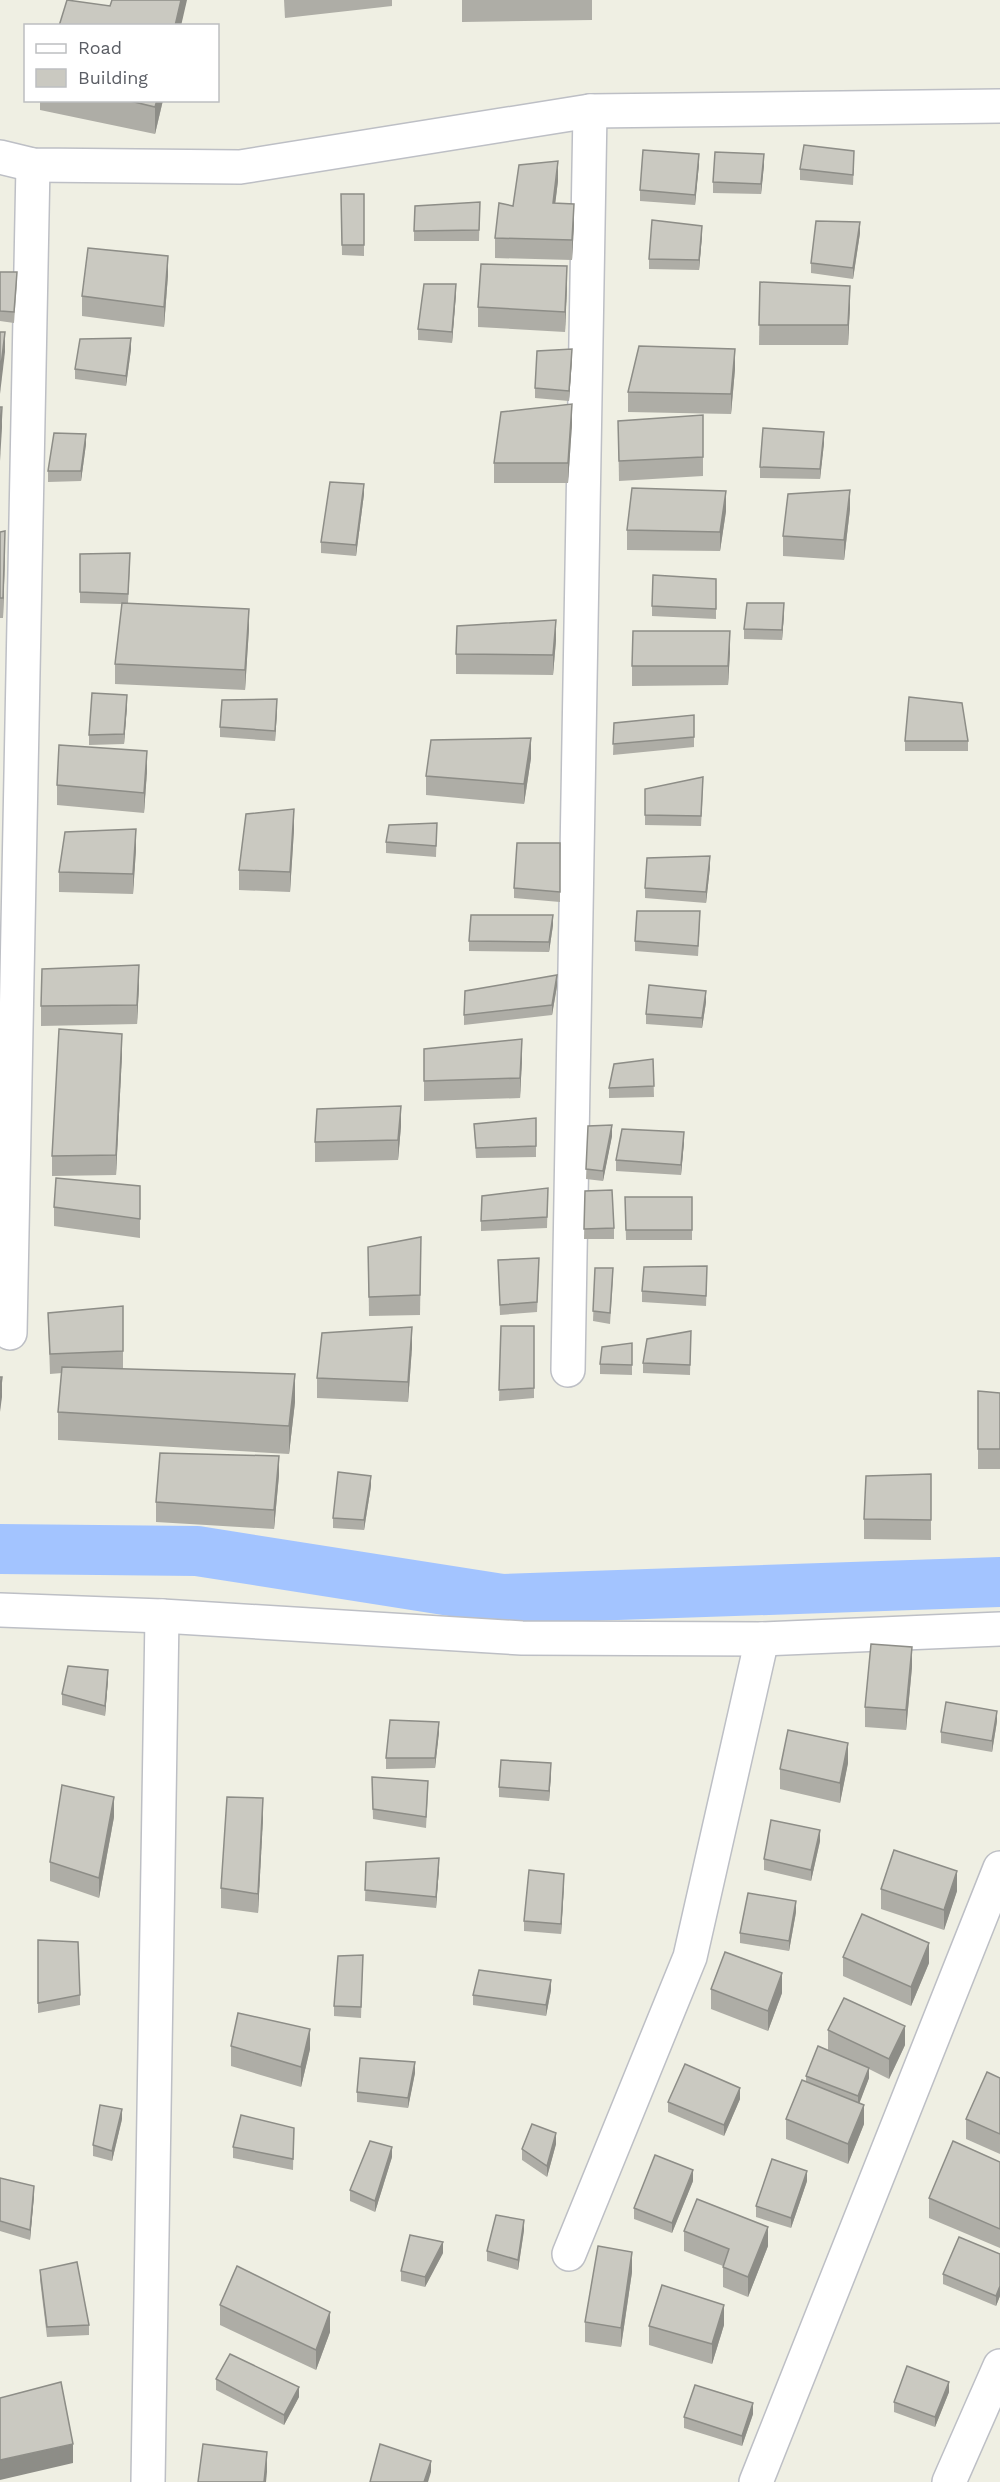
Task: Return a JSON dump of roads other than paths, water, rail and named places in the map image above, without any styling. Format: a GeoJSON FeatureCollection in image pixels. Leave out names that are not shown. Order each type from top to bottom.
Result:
{"type":"FeatureCollection","features":[{"type":"Feature","properties":{"kind":"street"},"geometry":{"type":"LineString","coordinates":[[0,158],[33,165],[240,167],[590,111],[1000,106]]}},
{"type":"Feature","properties":{"kind":"street"},"geometry":{"type":"LineString","coordinates":[[568,1370],[590,111]]}},
{"type":"Feature","properties":{"kind":"street"},"geometry":{"type":"LineString","coordinates":[[10,1333],[33,165]]}},
{"type":"Feature","properties":{"kind":"street"},"geometry":{"type":"LineString","coordinates":[[0,1610],[162,1616],[522,1638],[762,1639],[1000,1629]]}},
{"type":"Feature","properties":{"kind":"street"},"geometry":{"type":"LineString","coordinates":[[148,2482],[162,1616]]}},
{"type":"Feature","properties":{"kind":"street"},"geometry":{"type":"LineString","coordinates":[[569,2254],[690,1957],[762,1639]]}},
{"type":"Feature","properties":{"kind":"street"},"geometry":{"type":"LineString","coordinates":[[756,2482],[1000,1868]]}},
{"type":"Feature","properties":{"kind":"street"},"geometry":{"type":"LineString","coordinates":[[949,2482],[1000,2366]]}},
{"type":"Feature","properties":{"kind":"waterway"},"geometry":{"type":"LineString","coordinates":[[0,1549],[197,1551],[502,1599],[1000,1582]]}}]}
